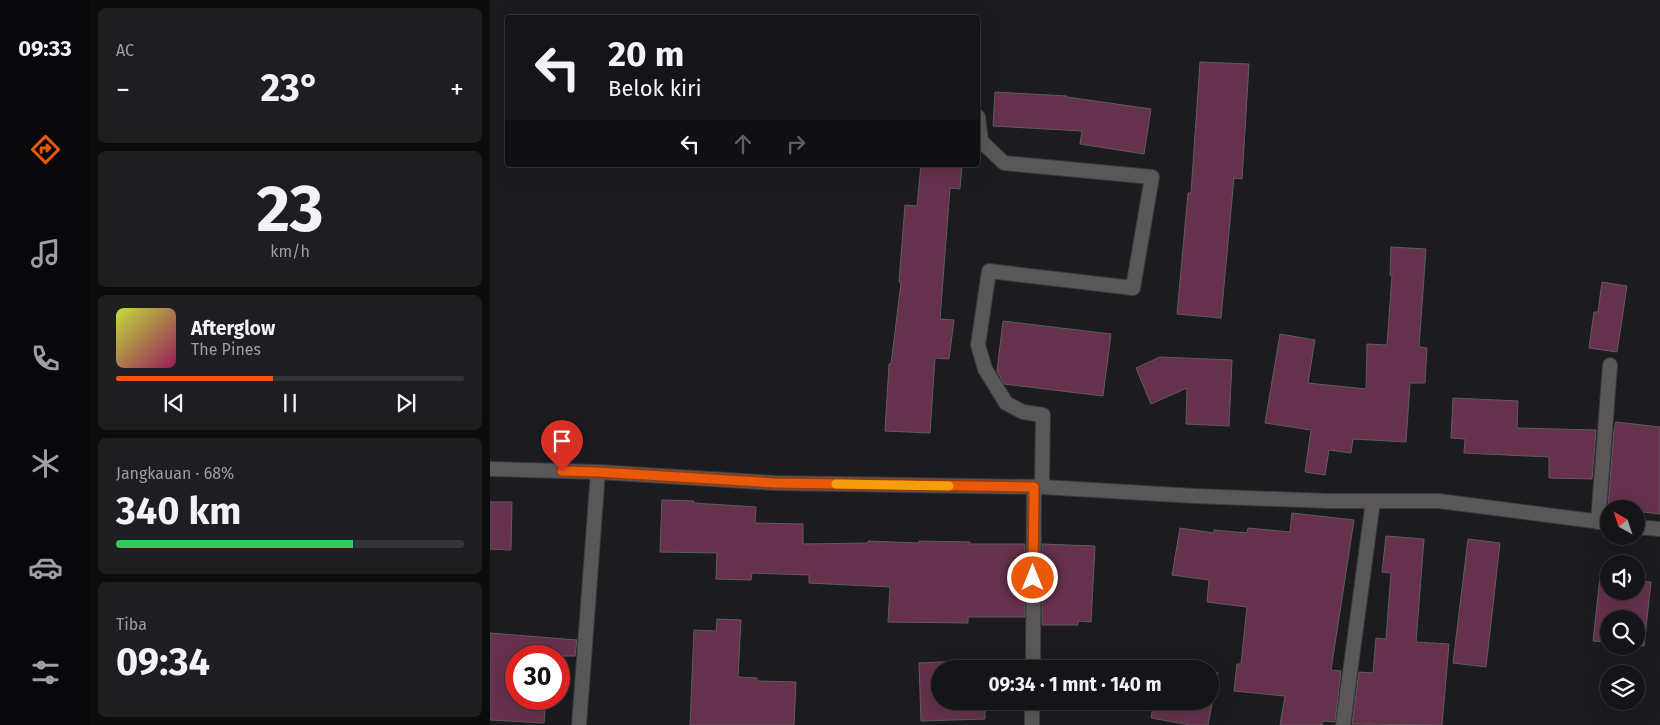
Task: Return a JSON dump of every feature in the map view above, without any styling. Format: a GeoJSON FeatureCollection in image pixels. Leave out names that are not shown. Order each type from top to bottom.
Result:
{"type":"FeatureCollection","features":[{"type":"Feature","properties":{"kind":"street"},"geometry":{"type":"LineString","coordinates":[[980,133],[981,141],[1004,163],[1152,177],[1133,288],[989,271],[978,345],[985,369],[1006,403],[1024,412],[1043,415],[1038,487],[1032,660]]}},
{"type":"Feature","properties":{"kind":"street"},"geometry":{"type":"LineString","coordinates":[[1605,500],[1610,365]]}},
{"type":"Feature","properties":{"kind":"street"},"geometry":{"type":"LineString","coordinates":[[490,469],[598,472],[775,483],[1038,487],[1195,496],[1439,501],[1600,522]]}},
{"type":"Feature","properties":{"kind":"street"},"geometry":{"type":"LineString","coordinates":[[579,725],[598,472]]}},
{"type":"Feature","properties":{"kind":"street"},"geometry":{"type":"LineString","coordinates":[[1343,725],[1373,501]]}},
{"type":"Feature","properties":{"kind":"street"},"geometry":{"type":"LineString","coordinates":[[1645,527],[1660,529]]}},
{"type":"Feature","properties":{"kind":"street"},"geometry":{"type":"LineString","coordinates":[[1032,710],[1032,725]]}},
{"type":"Feature","properties":{"kind":"building"},"geometry":{"type":"Polygon","coordinates":[[[1200,62],[1249,64],[1242,179],[1234,178],[1221,318],[1177,314],[1188,193],[1191,193],[1200,62]]]}},
{"type":"Feature","properties":{"kind":"building"},"geometry":{"type":"Polygon","coordinates":[[[995,92],[1067,96],[1151,109],[1144,154],[1080,144],[1082,131],[993,126],[995,92]]]}},
{"type":"Feature","properties":{"kind":"building"},"geometry":{"type":"Polygon","coordinates":[[[921,167],[962,167],[960,189],[950,188],[940,319],[954,320],[949,359],[935,358],[930,433],[885,431],[889,364],[891,364],[901,283],[899,282],[905,205],[917,206],[921,167]]]}},
{"type":"Feature","properties":{"kind":"building"},"geometry":{"type":"Polygon","coordinates":[[[1391,247],[1426,249],[1419,347],[1427,348],[1425,383],[1410,383],[1406,442],[1353,439],[1351,453],[1329,450],[1325,475],[1305,472],[1311,430],[1265,423],[1280,334],[1315,340],[1308,383],[1366,389],[1367,344],[1387,345],[1392,276],[1390,275],[1391,247]]]}},
{"type":"Feature","properties":{"kind":"building"},"geometry":{"type":"Polygon","coordinates":[[[1602,282],[1627,286],[1617,352],[1589,348],[1594,312],[1598,312],[1602,282]]]}},
{"type":"Feature","properties":{"kind":"building"},"geometry":{"type":"Polygon","coordinates":[[[1003,321],[1111,334],[1103,396],[1004,384],[997,371],[1003,321]]]}},
{"type":"Feature","properties":{"kind":"building"},"geometry":{"type":"Polygon","coordinates":[[[1160,357],[1232,360],[1229,426],[1186,424],[1187,388],[1151,404],[1136,368],[1160,357]]]}},
{"type":"Feature","properties":{"kind":"building"},"geometry":{"type":"Polygon","coordinates":[[[1453,398],[1518,401],[1517,428],[1596,430],[1592,479],[1549,478],[1549,457],[1464,453],[1465,439],[1451,438],[1453,398]]]}},
{"type":"Feature","properties":{"kind":"building"},"geometry":{"type":"Polygon","coordinates":[[[1616,422],[1660,427],[1660,514],[1645,512],[1645,500],[1609,500],[1616,422]]]}},
{"type":"Feature","properties":{"kind":"building"},"geometry":{"type":"Polygon","coordinates":[[[662,500],[756,507],[755,523],[803,524],[803,544],[868,543],[868,541],[919,543],[919,541],[970,542],[970,544],[1025,544],[1025,617],[968,617],[968,623],[888,622],[890,587],[809,583],[809,575],[752,573],[751,580],[716,579],[717,553],[660,552],[662,500]]]}},
{"type":"Feature","properties":{"kind":"building"},"geometry":{"type":"Polygon","coordinates":[[[490,502],[512,502],[511,550],[490,549],[490,502]]]}},
{"type":"Feature","properties":{"kind":"building"},"geometry":{"type":"Polygon","coordinates":[[[1292,513],[1354,520],[1331,670],[1341,671],[1335,722],[1323,721],[1322,725],[1280,725],[1285,696],[1234,691],[1237,664],[1241,664],[1247,607],[1207,602],[1209,580],[1172,575],[1180,528],[1214,533],[1214,530],[1247,533],[1248,528],[1290,532],[1292,513]]]}},
{"type":"Feature","properties":{"kind":"building"},"geometry":{"type":"Polygon","coordinates":[[[1386,536],[1424,539],[1416,642],[1449,644],[1442,725],[1352,724],[1359,672],[1373,673],[1376,638],[1386,639],[1391,573],[1382,572],[1386,536]]]}},
{"type":"Feature","properties":{"kind":"building"},"geometry":{"type":"Polygon","coordinates":[[[1468,539],[1500,543],[1486,667],[1453,663],[1468,539]]]}},
{"type":"Feature","properties":{"kind":"building"},"geometry":{"type":"Polygon","coordinates":[[[1042,544],[1095,546],[1091,622],[1078,621],[1078,625],[1042,625],[1042,544]]]}},
{"type":"Feature","properties":{"kind":"building"},"geometry":{"type":"Polygon","coordinates":[[[1600,577],[1600,600],[1645,600],[1645,582],[1651,582],[1645,637],[1645,610],[1600,610],[1600,641],[1593,641],[1600,577]]]}},
{"type":"Feature","properties":{"kind":"building"},"geometry":{"type":"Polygon","coordinates":[[[717,619],[741,620],[738,677],[757,678],[757,681],[796,682],[794,725],[690,725],[694,630],[716,631],[717,619]]]}},
{"type":"Feature","properties":{"kind":"building"},"geometry":{"type":"Polygon","coordinates":[[[490,633],[577,640],[575,656],[570,656],[570,645],[505,645],[505,710],[545,710],[544,723],[490,720],[490,633]]]}},
{"type":"Feature","properties":{"kind":"building"},"geometry":{"type":"Polygon","coordinates":[[[931,662],[931,710],[985,710],[985,719],[921,721],[919,663],[931,662]]]}},
{"type":"Feature","properties":{"kind":"building"},"geometry":{"type":"Polygon","coordinates":[[[1152,710],[1211,710],[1208,725],[1190,725],[1151,718],[1152,710]]]}},
{"type":"Feature","properties":{"kind":"slow traffic"},"geometry":{"type":"LineString","coordinates":[[836,484],[949,486]]}},
{"type":"Feature","properties":{"kind":"route"},"geometry":{"type":"LineString","coordinates":[[562,471],[775,483],[1034,487],[1033,578]]}}]}
